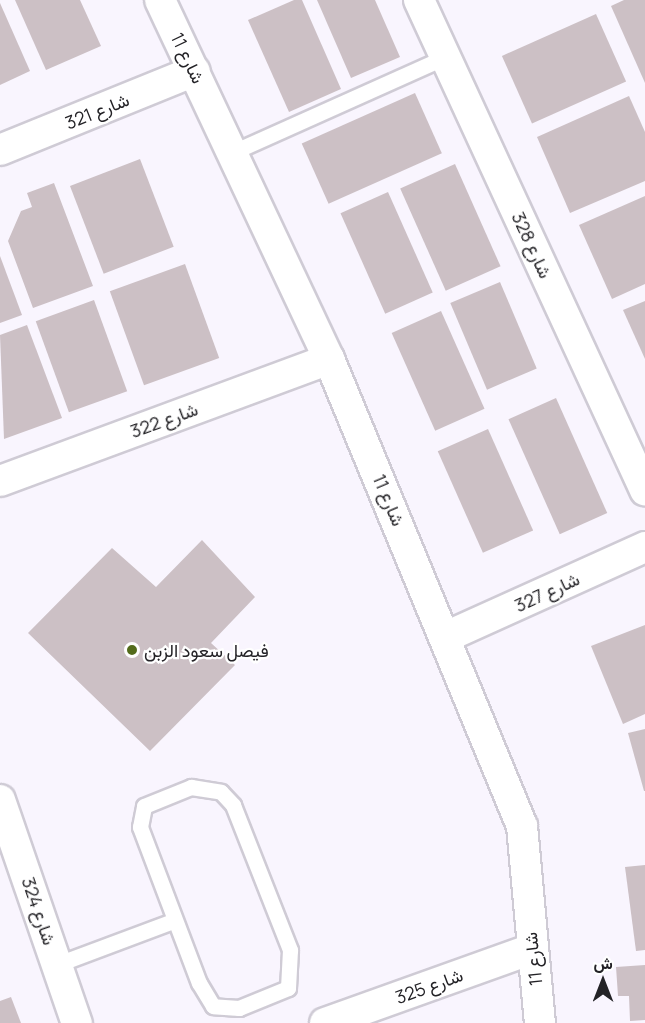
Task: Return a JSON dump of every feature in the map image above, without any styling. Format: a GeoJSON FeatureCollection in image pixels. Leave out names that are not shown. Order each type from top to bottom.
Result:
{"type":"FeatureCollection","features":[{"type":"Feature","properties":{"kind":"street","name":"شارع 11"},"geometry":{"type":"LineString","coordinates":[[160,0],[329,359],[448,636],[522,826],[540,1023]]}},
{"type":"Feature","properties":{"kind":"street","name":"شارع 328"},"geometry":{"type":"LineString","coordinates":[[419,0],[645,490]]}},
{"type":"Feature","properties":{"kind":"street","name":"شارع 321"},"geometry":{"type":"LineString","coordinates":[[0,150],[195,71]]}},
{"type":"Feature","properties":{"kind":"street","name":"شارع 322"},"geometry":{"type":"LineString","coordinates":[[0,481],[329,359]]}},
{"type":"Feature","properties":{"kind":"street","name":"شارع 327"},"geometry":{"type":"LineString","coordinates":[[448,636],[645,547]]}},
{"type":"Feature","properties":{"kind":"street","name":"شارع 324"},"geometry":{"type":"LineString","coordinates":[[2,810],[77,1023]]}},
{"type":"Feature","properties":{"kind":"street","name":"شارع 325"},"geometry":{"type":"LineString","coordinates":[[325,1023],[532,949]]}},
{"type":"Feature","properties":{"kind":"lane"},"geometry":{"type":"LineString","coordinates":[[233,152],[445,57]]}},
{"type":"Feature","properties":{"kind":"lane"},"geometry":{"type":"LineString","coordinates":[[207,787],[233,805],[290,950],[288,988],[239,1008],[213,1005],[173,921],[141,817],[154,799],[207,787]]}},
{"type":"Feature","properties":{"kind":"lane"},"geometry":{"type":"LineString","coordinates":[[58,964],[173,921]]}},
{"type":"Feature","properties":{"kind":"building"},"geometry":{"type":"Polygon","coordinates":[[[15,0],[80,0],[101,46],[46,70],[15,0]]]}},
{"type":"Feature","properties":{"kind":"building"},"geometry":{"type":"Polygon","coordinates":[[[294,0],[302,0],[341,89],[289,112],[248,20],[294,0]]]}},
{"type":"Feature","properties":{"kind":"building"},"geometry":{"type":"Polygon","coordinates":[[[317,0],[375,0],[400,57],[351,78],[317,0]]]}},
{"type":"Feature","properties":{"kind":"building"},"geometry":{"type":"Polygon","coordinates":[[[624,0],[645,0],[645,83],[611,6],[624,0]]]}},
{"type":"Feature","properties":{"kind":"building"},"geometry":{"type":"Polygon","coordinates":[[[0,3],[30,71],[0,85],[0,3]]]}},
{"type":"Feature","properties":{"kind":"building"},"geometry":{"type":"Polygon","coordinates":[[[596,14],[626,82],[532,123],[502,56],[596,14]]]}},
{"type":"Feature","properties":{"kind":"building"},"geometry":{"type":"Polygon","coordinates":[[[415,93],[442,153],[329,204],[302,143],[415,93]]]}},
{"type":"Feature","properties":{"kind":"building"},"geometry":{"type":"Polygon","coordinates":[[[629,96],[645,132],[645,181],[570,213],[537,137],[629,96]]]}},
{"type":"Feature","properties":{"kind":"building"},"geometry":{"type":"Polygon","coordinates":[[[140,159],[174,247],[104,274],[70,186],[140,159]]]}},
{"type":"Feature","properties":{"kind":"building"},"geometry":{"type":"Polygon","coordinates":[[[455,164],[501,266],[446,291],[400,188],[455,164]]]}},
{"type":"Feature","properties":{"kind":"building"},"geometry":{"type":"Polygon","coordinates":[[[54,183],[93,286],[33,308],[8,241],[21,211],[32,207],[27,193],[54,183]]]}},
{"type":"Feature","properties":{"kind":"building"},"geometry":{"type":"Polygon","coordinates":[[[388,192],[433,292],[385,314],[340,213],[388,192]]]}},
{"type":"Feature","properties":{"kind":"building"},"geometry":{"type":"Polygon","coordinates":[[[645,196],[645,284],[612,299],[579,225],[645,196]]]}},
{"type":"Feature","properties":{"kind":"building"},"geometry":{"type":"Polygon","coordinates":[[[0,256],[22,315],[0,323],[0,256]]]}},
{"type":"Feature","properties":{"kind":"building"},"geometry":{"type":"Polygon","coordinates":[[[185,264],[219,358],[144,385],[110,291],[185,264]]]}},
{"type":"Feature","properties":{"kind":"building"},"geometry":{"type":"Polygon","coordinates":[[[500,282],[537,369],[487,390],[450,303],[500,282]]]}},
{"type":"Feature","properties":{"kind":"building"},"geometry":{"type":"Polygon","coordinates":[[[94,300],[127,391],[69,412],[36,321],[94,300]]]}},
{"type":"Feature","properties":{"kind":"building"},"geometry":{"type":"Polygon","coordinates":[[[645,301],[645,359],[623,310],[645,301]]]}},
{"type":"Feature","properties":{"kind":"building"},"geometry":{"type":"Polygon","coordinates":[[[441,311],[485,409],[435,431],[392,333],[441,311]]]}},
{"type":"Feature","properties":{"kind":"building"},"geometry":{"type":"Polygon","coordinates":[[[27,325],[62,418],[4,439],[0,335],[27,325]]]}},
{"type":"Feature","properties":{"kind":"building"},"geometry":{"type":"Polygon","coordinates":[[[556,398],[607,513],[560,534],[508,419],[556,398]]]}},
{"type":"Feature","properties":{"kind":"building"},"geometry":{"type":"Polygon","coordinates":[[[488,429],[533,530],[483,553],[438,451],[488,429]]]}},
{"type":"Feature","properties":{"kind":"building","name":"فيصل سعود الزبن"},"geometry":{"type":"Polygon","coordinates":[[[202,540],[255,597],[211,643],[235,665],[150,751],[28,633],[112,548],[156,587],[202,540]]]}},
{"type":"Feature","properties":{"kind":"building"},"geometry":{"type":"Polygon","coordinates":[[[645,625],[645,714],[623,724],[591,646],[645,625]]]}},
{"type":"Feature","properties":{"kind":"building"},"geometry":{"type":"Polygon","coordinates":[[[645,729],[645,791],[644,791],[628,733],[645,729]]]}},
{"type":"Feature","properties":{"kind":"building"},"geometry":{"type":"Polygon","coordinates":[[[645,865],[645,950],[636,951],[625,867],[645,865]]]}},
{"type":"Feature","properties":{"kind":"building"},"geometry":{"type":"Polygon","coordinates":[[[645,965],[645,1020],[630,1021],[629,996],[618,996],[616,967],[645,965]]]}},
{"type":"Feature","properties":{"kind":"building"},"geometry":{"type":"Polygon","coordinates":[[[11,997],[21,1023],[0,1023],[0,1001],[11,997]]]}},
{"type":"Feature","properties":{"kind":"place","name":"فيصل سعود الزبن"},"geometry":{"type":"Point","coordinates":[132,650]}}]}
